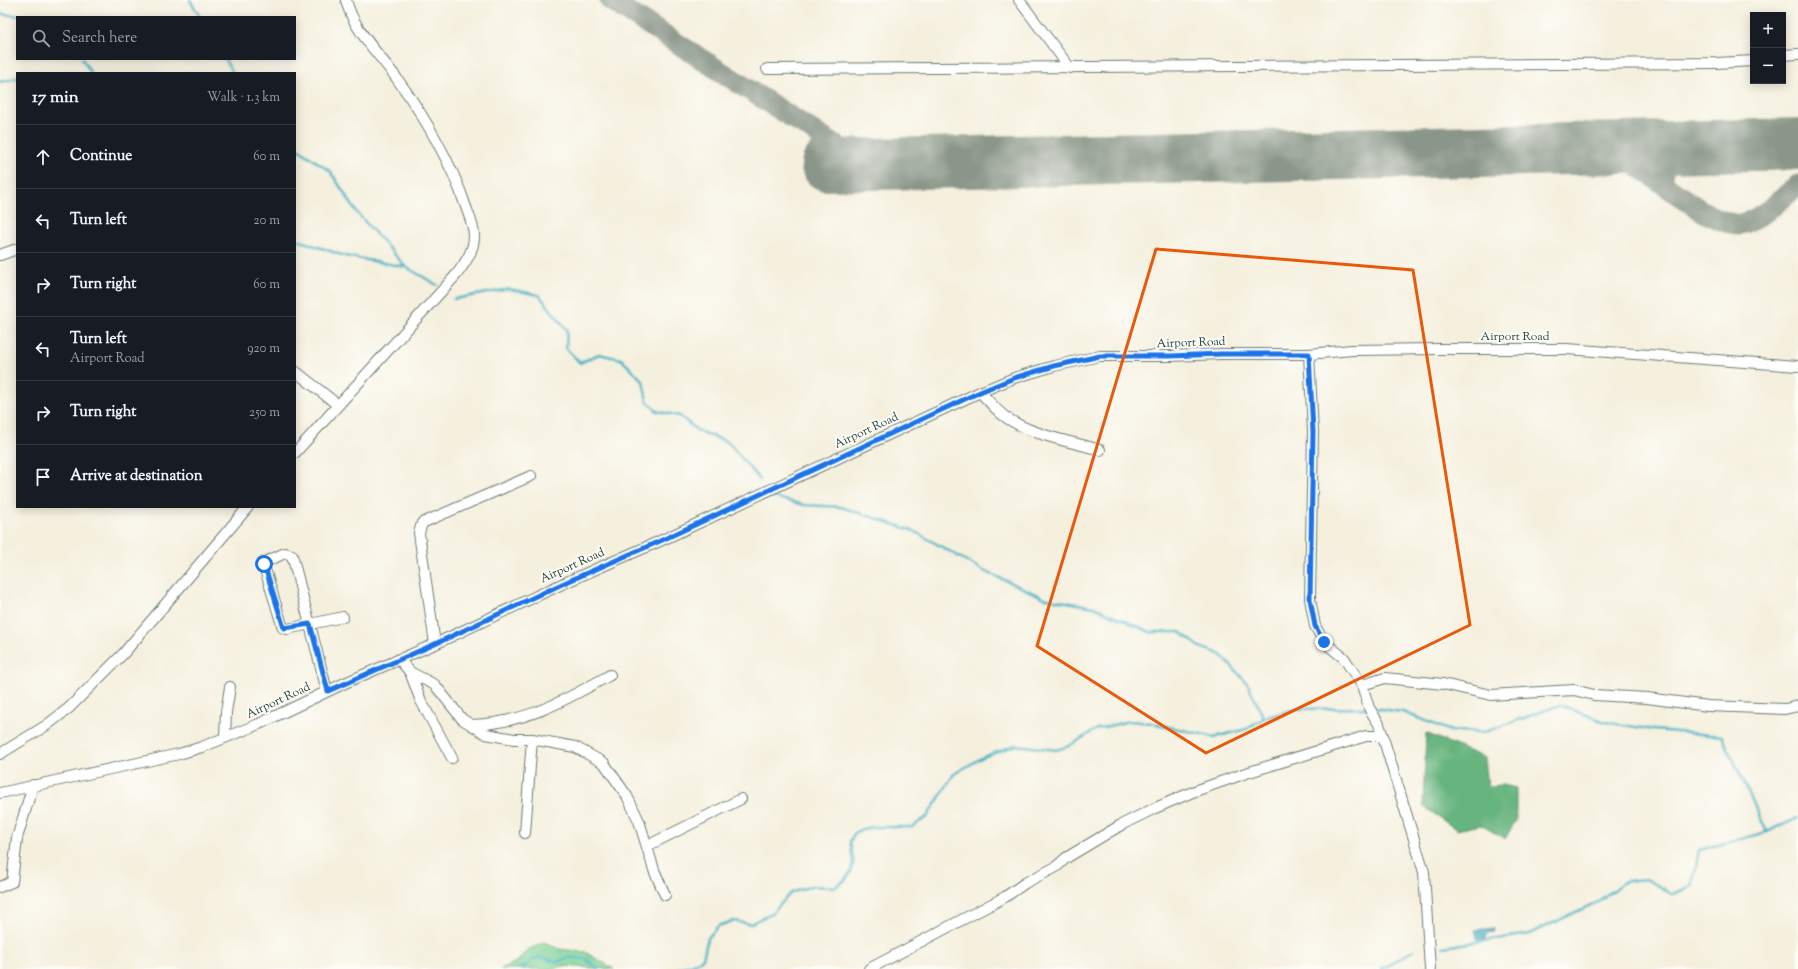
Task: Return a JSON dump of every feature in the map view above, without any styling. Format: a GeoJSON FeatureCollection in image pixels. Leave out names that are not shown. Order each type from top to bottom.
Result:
{"type":"FeatureCollection","features":[{"type":"Feature","properties":{"kind":"street"},"geometry":{"type":"LineString","coordinates":[[296,453],[457,274],[471,252],[474,236],[460,189],[437,139],[421,113],[356,25],[346,0]]}},
{"type":"Feature","properties":{"kind":"street"},"geometry":{"type":"LineString","coordinates":[[1019,0],[1070,68]]}},
{"type":"Feature","properties":{"kind":"street"},"geometry":{"type":"LineString","coordinates":[[1786,55],[1798,54]]}},
{"type":"Feature","properties":{"kind":"street"},"geometry":{"type":"LineString","coordinates":[[767,69],[1709,63],[1750,61]]}},
{"type":"Feature","properties":{"kind":"street"},"geometry":{"type":"LineString","coordinates":[[0,255],[16,249]]}},
{"type":"Feature","properties":{"kind":"street","name":"Airport Road"},"geometry":{"type":"LineString","coordinates":[[0,793],[179,754],[202,747],[259,724],[562,584],[660,541],[980,392],[1014,378],[1054,366],[1100,356],[1309,354],[1352,350],[1567,349],[1798,366]]}},
{"type":"Feature","properties":{"kind":"street"},"geometry":{"type":"LineString","coordinates":[[1309,354],[1313,432],[1310,599],[1312,616],[1315,626],[1324,642],[1344,658],[1362,685],[1369,708],[1380,724],[1424,872],[1430,969]]}},
{"type":"Feature","properties":{"kind":"street"},"geometry":{"type":"LineString","coordinates":[[296,372],[338,405]]}},
{"type":"Feature","properties":{"kind":"street"},"geometry":{"type":"LineString","coordinates":[[980,392],[995,409],[1012,420],[1038,432],[1100,450]]}},
{"type":"Feature","properties":{"kind":"street"},"geometry":{"type":"LineString","coordinates":[[435,644],[419,533],[422,523],[531,476]]}},
{"type":"Feature","properties":{"kind":"street"},"geometry":{"type":"LineString","coordinates":[[0,754],[47,725],[75,702],[123,654],[247,508]]}},
{"type":"Feature","properties":{"kind":"street"},"geometry":{"type":"LineString","coordinates":[[328,691],[310,624],[292,555],[288,553],[264,564],[284,628],[310,624],[343,617]]}},
{"type":"Feature","properties":{"kind":"street"},"geometry":{"type":"LineString","coordinates":[[399,659],[410,672],[421,700],[452,758]]}},
{"type":"Feature","properties":{"kind":"street"},"geometry":{"type":"LineString","coordinates":[[410,672],[435,685],[462,719],[491,736],[532,739],[575,747],[604,763],[627,796],[639,821],[648,846],[654,870],[665,895]]}},
{"type":"Feature","properties":{"kind":"street"},"geometry":{"type":"LineString","coordinates":[[472,725],[496,724],[531,715],[610,675]]}},
{"type":"Feature","properties":{"kind":"street"},"geometry":{"type":"LineString","coordinates":[[1362,685],[1385,678],[1443,684],[1490,695],[1574,690],[1594,695],[1647,698],[1708,706],[1785,709],[1798,706]]}},
{"type":"Feature","properties":{"kind":"street"},"geometry":{"type":"LineString","coordinates":[[225,737],[226,712],[230,687]]}},
{"type":"Feature","properties":{"kind":"street"},"geometry":{"type":"LineString","coordinates":[[869,969],[1005,897],[1025,883],[1056,867],[1066,858],[1136,816],[1195,791],[1246,773],[1361,738],[1383,736]]}},
{"type":"Feature","properties":{"kind":"street"},"geometry":{"type":"LineString","coordinates":[[525,833],[532,739]]}},
{"type":"Feature","properties":{"kind":"street"},"geometry":{"type":"LineString","coordinates":[[0,887],[12,882],[17,838],[33,785]]}},
{"type":"Feature","properties":{"kind":"street"},"geometry":{"type":"LineString","coordinates":[[648,846],[741,799]]}},
{"type":"Feature","properties":{"kind":"highlighted area"},"geometry":{"type":"Polygon","coordinates":[[[1156,249],[1413,270],[1470,625],[1206,753],[1037,646],[1156,249]]]}},
{"type":"Feature","properties":{"kind":"green space"},"geometry":{"type":"Polygon","coordinates":[[[1426,733],[1485,758],[1488,786],[1503,785],[1516,788],[1516,820],[1505,839],[1481,825],[1457,830],[1423,806],[1426,733]]]}},
{"type":"Feature","properties":{"kind":"green space"},"geometry":{"type":"Polygon","coordinates":[[[544,942],[559,949],[585,952],[614,969],[560,966],[555,969],[501,969],[518,961],[526,951],[544,942]]]}},
{"type":"Feature","properties":{"kind":"water"},"geometry":{"type":"Polygon","coordinates":[[[1494,928],[1495,932],[1488,933],[1485,939],[1477,939],[1475,930],[1494,928]]]}},
{"type":"Feature","properties":{"kind":"waterway"},"geometry":{"type":"LineString","coordinates":[[190,0],[199,16]]}},
{"type":"Feature","properties":{"kind":"waterway"},"geometry":{"type":"LineString","coordinates":[[0,14],[21,16]]}},
{"type":"Feature","properties":{"kind":"waterway"},"geometry":{"type":"LineString","coordinates":[[83,60],[90,72]]}},
{"type":"Feature","properties":{"kind":"waterway"},"geometry":{"type":"LineString","coordinates":[[226,60],[232,72]]}},
{"type":"Feature","properties":{"kind":"waterway"},"geometry":{"type":"LineString","coordinates":[[0,82],[16,78]]}},
{"type":"Feature","properties":{"kind":"waterway"},"geometry":{"type":"LineString","coordinates":[[296,148],[330,171],[358,214],[406,267]]}},
{"type":"Feature","properties":{"kind":"waterway"},"geometry":{"type":"LineString","coordinates":[[296,239],[345,256],[406,267],[437,285]]}},
{"type":"Feature","properties":{"kind":"waterway"},"geometry":{"type":"LineString","coordinates":[[454,299],[509,289],[539,295],[567,330],[566,348],[580,363],[599,354],[621,359],[643,381],[647,401],[657,411],[680,416],[698,431],[728,442],[760,480]]}},
{"type":"Feature","properties":{"kind":"waterway"},"geometry":{"type":"LineString","coordinates":[[770,496],[804,505],[841,507],[914,531],[984,571],[1045,598],[1094,607],[1150,632],[1180,632],[1200,647],[1220,654],[1247,683],[1264,718]]}},
{"type":"Feature","properties":{"kind":"waterway"},"geometry":{"type":"LineString","coordinates":[[1373,708],[1403,712],[1451,731],[1485,732],[1560,705],[1605,722],[1654,730],[1722,736],[1767,832]]}},
{"type":"Feature","properties":{"kind":"waterway"},"geometry":{"type":"LineString","coordinates":[[676,969],[696,963],[703,958],[708,938],[718,926],[733,921],[750,924],[773,912],[791,893],[811,886],[835,887],[844,881],[851,872],[854,863],[850,841],[855,833],[862,829],[873,827],[912,827],[927,817],[954,774],[983,757],[1016,745],[1056,750],[1069,746],[1097,729],[1129,721],[1151,723],[1215,737],[1247,729],[1264,718],[1296,709],[1366,708]]}},
{"type":"Feature","properties":{"kind":"waterway"},"geometry":{"type":"LineString","coordinates":[[1443,947],[1530,934],[1597,902],[1625,881],[1646,879],[1673,894],[1692,886],[1699,850],[1767,832],[1798,818]]}},
{"type":"Feature","properties":{"kind":"waterway"},"geometry":{"type":"LineString","coordinates":[[1382,969],[1414,950]]}},
{"type":"Feature","properties":{"kind":"waterway"},"geometry":{"type":"LineString","coordinates":[[520,969],[538,957],[558,962],[569,957],[586,959],[598,969]]}},
{"type":"Feature","properties":{"kind":"taxiway"},"geometry":{"type":"LineString","coordinates":[[610,0],[864,164]]}},
{"type":"Feature","properties":{"kind":"taxiway"},"geometry":{"type":"LineString","coordinates":[[1784,144],[1798,154]]}},
{"type":"Feature","properties":{"kind":"taxiway"},"geometry":{"type":"LineString","coordinates":[[1661,182],[1666,164],[1673,155],[1690,146]]}},
{"type":"Feature","properties":{"kind":"taxiway"},"geometry":{"type":"LineString","coordinates":[[1598,148],[1615,152],[1624,157],[1697,208],[1713,217],[1727,222],[1740,224],[1755,219],[1798,185]]}},
{"type":"Feature","properties":{"kind":"runway"},"geometry":{"type":"LineString","coordinates":[[827,165],[1798,144]]}},
{"type":"Feature","properties":{"kind":"route"},"geometry":{"type":"LineString","coordinates":[[264,564],[283,627],[287,629],[310,624],[328,691],[435,644],[562,584],[660,541],[980,392],[1014,378],[1054,366],[1100,356],[1309,354],[1313,432],[1310,599],[1315,626],[1324,642]]}}]}
